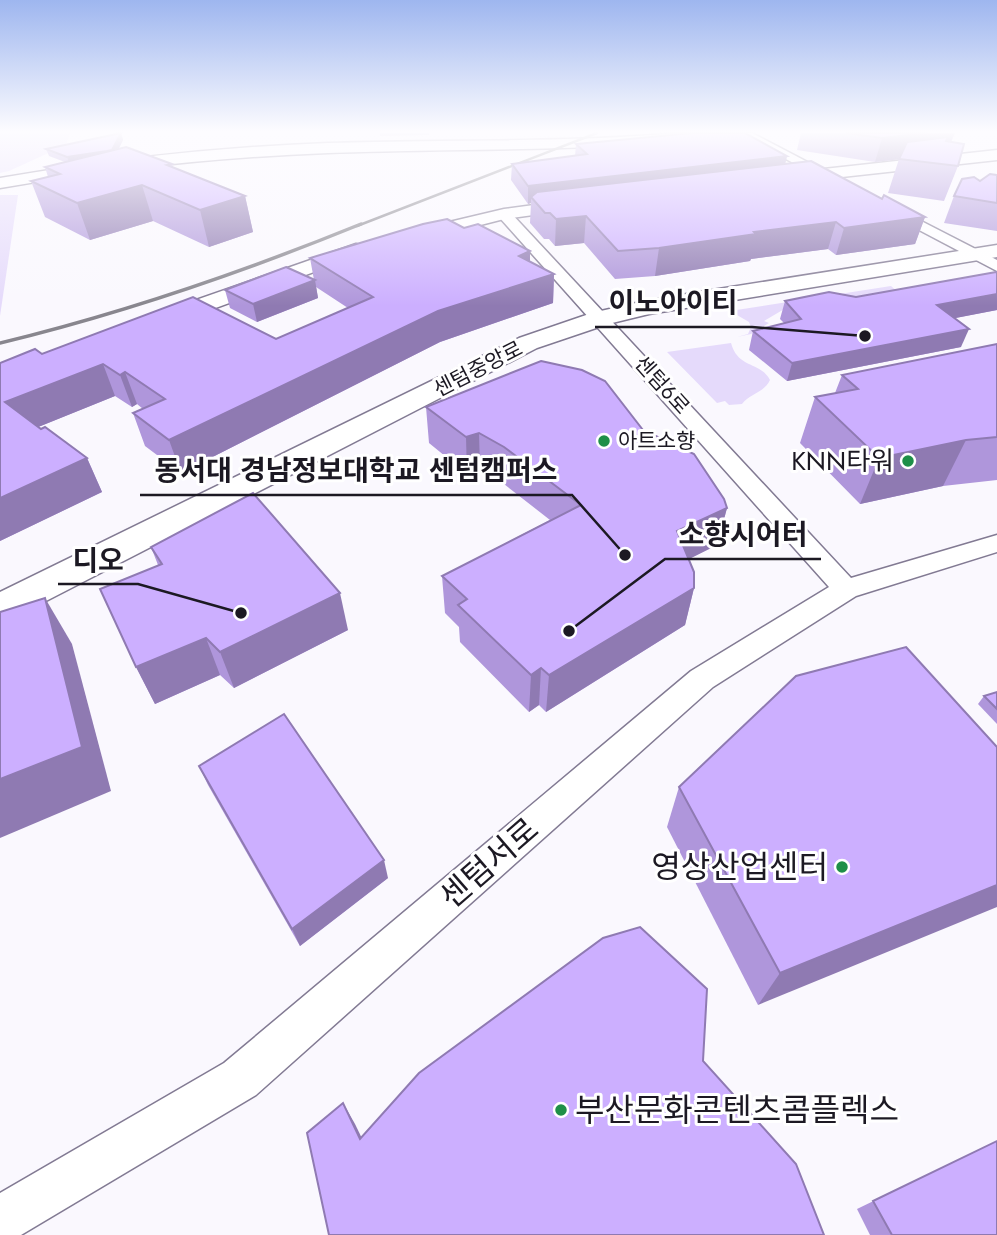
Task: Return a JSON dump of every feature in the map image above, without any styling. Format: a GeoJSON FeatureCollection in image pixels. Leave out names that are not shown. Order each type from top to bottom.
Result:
{"type":"FeatureCollection","features":[{"type":"Feature","properties":{"kind":"main road","name":"센텀중앙로"},"geometry":{"type":"LineString","coordinates":[[0,608],[528,343],[601,318],[649,307],[990,257]]}},
{"type":"Feature","properties":{"kind":"street"},"geometry":{"type":"LineString","coordinates":[[870,199],[990,257]]}},
{"type":"Feature","properties":{"kind":"street"},"geometry":{"type":"LineString","coordinates":[[394,241],[504,215],[597,201]]}},
{"type":"Feature","properties":{"kind":"street","name":"센텀6로"},"geometry":{"type":"LineString","coordinates":[[504,215],[846,589]]}},
{"type":"Feature","properties":{"kind":"street"},"geometry":{"type":"LineString","coordinates":[[140,328],[369,247]]}},
{"type":"Feature","properties":{"kind":"street","name":"센텀서로"},"geometry":{"type":"LineString","coordinates":[[0,1220],[240,1079],[702,679],[846,589],[997,543]]}},
{"type":"Feature","properties":{"kind":"shaded area"},"geometry":{"type":"Polygon","coordinates":[[[0,195],[18,195],[0,316],[0,195]]]}},
{"type":"Feature","properties":{"kind":"shaded area"},"geometry":{"type":"Polygon","coordinates":[[[891,286],[900,294],[786,308],[764,321],[769,323],[751,334],[737,337],[748,334],[751,327],[749,322],[730,311],[891,286]]]}},
{"type":"Feature","properties":{"kind":"shaded area"},"geometry":{"type":"Polygon","coordinates":[[[731,343],[739,357],[761,370],[770,380],[764,388],[742,404],[729,405],[725,401],[717,403],[667,352],[731,343]]]}},
{"type":"Feature","properties":{"kind":"building"},"geometry":{"type":"Polygon","coordinates":[[[51,191],[122,191],[77,203],[51,191]]]}},
{"type":"Feature","properties":{"kind":"building"},"geometry":{"type":"Polygon","coordinates":[[[155,191],[231,191],[245,196],[200,210],[155,191]]]}},
{"type":"Feature","properties":{"kind":"building"},"geometry":{"type":"Polygon","coordinates":[[[866,191],[882,199],[884,195],[925,217],[844,228],[836,222],[659,248],[618,251],[586,216],[556,219],[550,213],[545,213],[531,197],[537,192],[866,191]]]}},
{"type":"Feature","properties":{"kind":"building"},"geometry":{"type":"Polygon","coordinates":[[[957,191],[997,191],[997,203],[954,196],[957,191]]]}},
{"type":"Feature","properties":{"kind":"building"},"geometry":{"type":"Polygon","coordinates":[[[447,219],[464,228],[478,224],[530,251],[519,256],[554,274],[438,311],[169,440],[133,413],[165,399],[125,372],[120,375],[103,364],[5,402],[87,458],[0,498],[0,363],[35,349],[42,354],[193,297],[276,339],[373,297],[310,258],[447,219]]]}},
{"type":"Feature","properties":{"kind":"building"},"geometry":{"type":"Polygon","coordinates":[[[286,267],[315,280],[253,304],[225,290],[286,267]]]}},
{"type":"Feature","properties":{"kind":"building"},"geometry":{"type":"Polygon","coordinates":[[[997,272],[997,294],[937,305],[969,329],[792,363],[753,331],[801,319],[785,301],[829,292],[856,297],[997,272]]]}},
{"type":"Feature","properties":{"kind":"building"},"geometry":{"type":"Polygon","coordinates":[[[997,344],[997,437],[966,440],[879,458],[815,397],[858,389],[842,375],[997,344]]]}},
{"type":"Feature","properties":{"kind":"building"},"geometry":{"type":"Polygon","coordinates":[[[541,361],[582,370],[605,381],[643,430],[694,454],[724,499],[727,508],[677,531],[694,572],[694,588],[549,675],[541,668],[531,675],[458,605],[467,599],[442,576],[581,505],[504,447],[479,433],[466,437],[426,407],[541,361]]]}},
{"type":"Feature","properties":{"kind":"building"},"geometry":{"type":"Polygon","coordinates":[[[253,493],[340,593],[220,652],[206,638],[136,667],[100,589],[162,564],[151,547],[253,493]]]}},
{"type":"Feature","properties":{"kind":"building"},"geometry":{"type":"Polygon","coordinates":[[[45,598],[82,747],[0,779],[0,612],[45,598]]]}},
{"type":"Feature","properties":{"kind":"building","name":"영상산업센터"},"geometry":{"type":"Polygon","coordinates":[[[906,647],[997,747],[997,885],[780,973],[679,787],[796,676],[906,647]]]}},
{"type":"Feature","properties":{"kind":"building"},"geometry":{"type":"Polygon","coordinates":[[[997,692],[997,709],[984,696],[997,692]]]}},
{"type":"Feature","properties":{"kind":"building"},"geometry":{"type":"Polygon","coordinates":[[[284,714],[384,860],[292,929],[199,766],[284,714]]]}},
{"type":"Feature","properties":{"kind":"building","name":"부산문화콘텐츠콤플렉스"},"geometry":{"type":"Polygon","coordinates":[[[640,927],[707,989],[703,1061],[796,1164],[824,1235],[329,1235],[307,1133],[343,1103],[360,1139],[419,1073],[603,938],[640,927]]]}},
{"type":"Feature","properties":{"kind":"building"},"geometry":{"type":"Polygon","coordinates":[[[997,1141],[997,1235],[892,1235],[873,1201],[997,1141]]]}},
{"type":"Feature","properties":{"kind":"railway"},"geometry":{"type":"LineString","coordinates":[[357,226],[448,191]]}},
{"type":"Feature","properties":{"kind":"railway"},"geometry":{"type":"LineString","coordinates":[[0,343],[183,290],[361,224]]}},
{"type":"Feature","properties":{"kind":"place","name":"이노아이티"},"geometry":{"type":"Point","coordinates":[865,336]}},
{"type":"Feature","properties":{"kind":"place","name":"아트소향"},"geometry":{"type":"Point","coordinates":[604,441]}},
{"type":"Feature","properties":{"kind":"place","name":"KNN타워"},"geometry":{"type":"Point","coordinates":[908,461]}},
{"type":"Feature","properties":{"kind":"place","name":"동서대 경남정보대학교 센텀캠퍼스"},"geometry":{"type":"Point","coordinates":[625,555]}},
{"type":"Feature","properties":{"kind":"place","name":"디오"},"geometry":{"type":"Point","coordinates":[241,613]}},
{"type":"Feature","properties":{"kind":"place","name":"소향시어터"},"geometry":{"type":"Point","coordinates":[569,631]}},
{"type":"Feature","properties":{"kind":"place","name":"영상산업센터"},"geometry":{"type":"Point","coordinates":[842,867]}},
{"type":"Feature","properties":{"kind":"place","name":"부산문화콘텐츠콤플렉스"},"geometry":{"type":"Point","coordinates":[561,1110]}}]}
